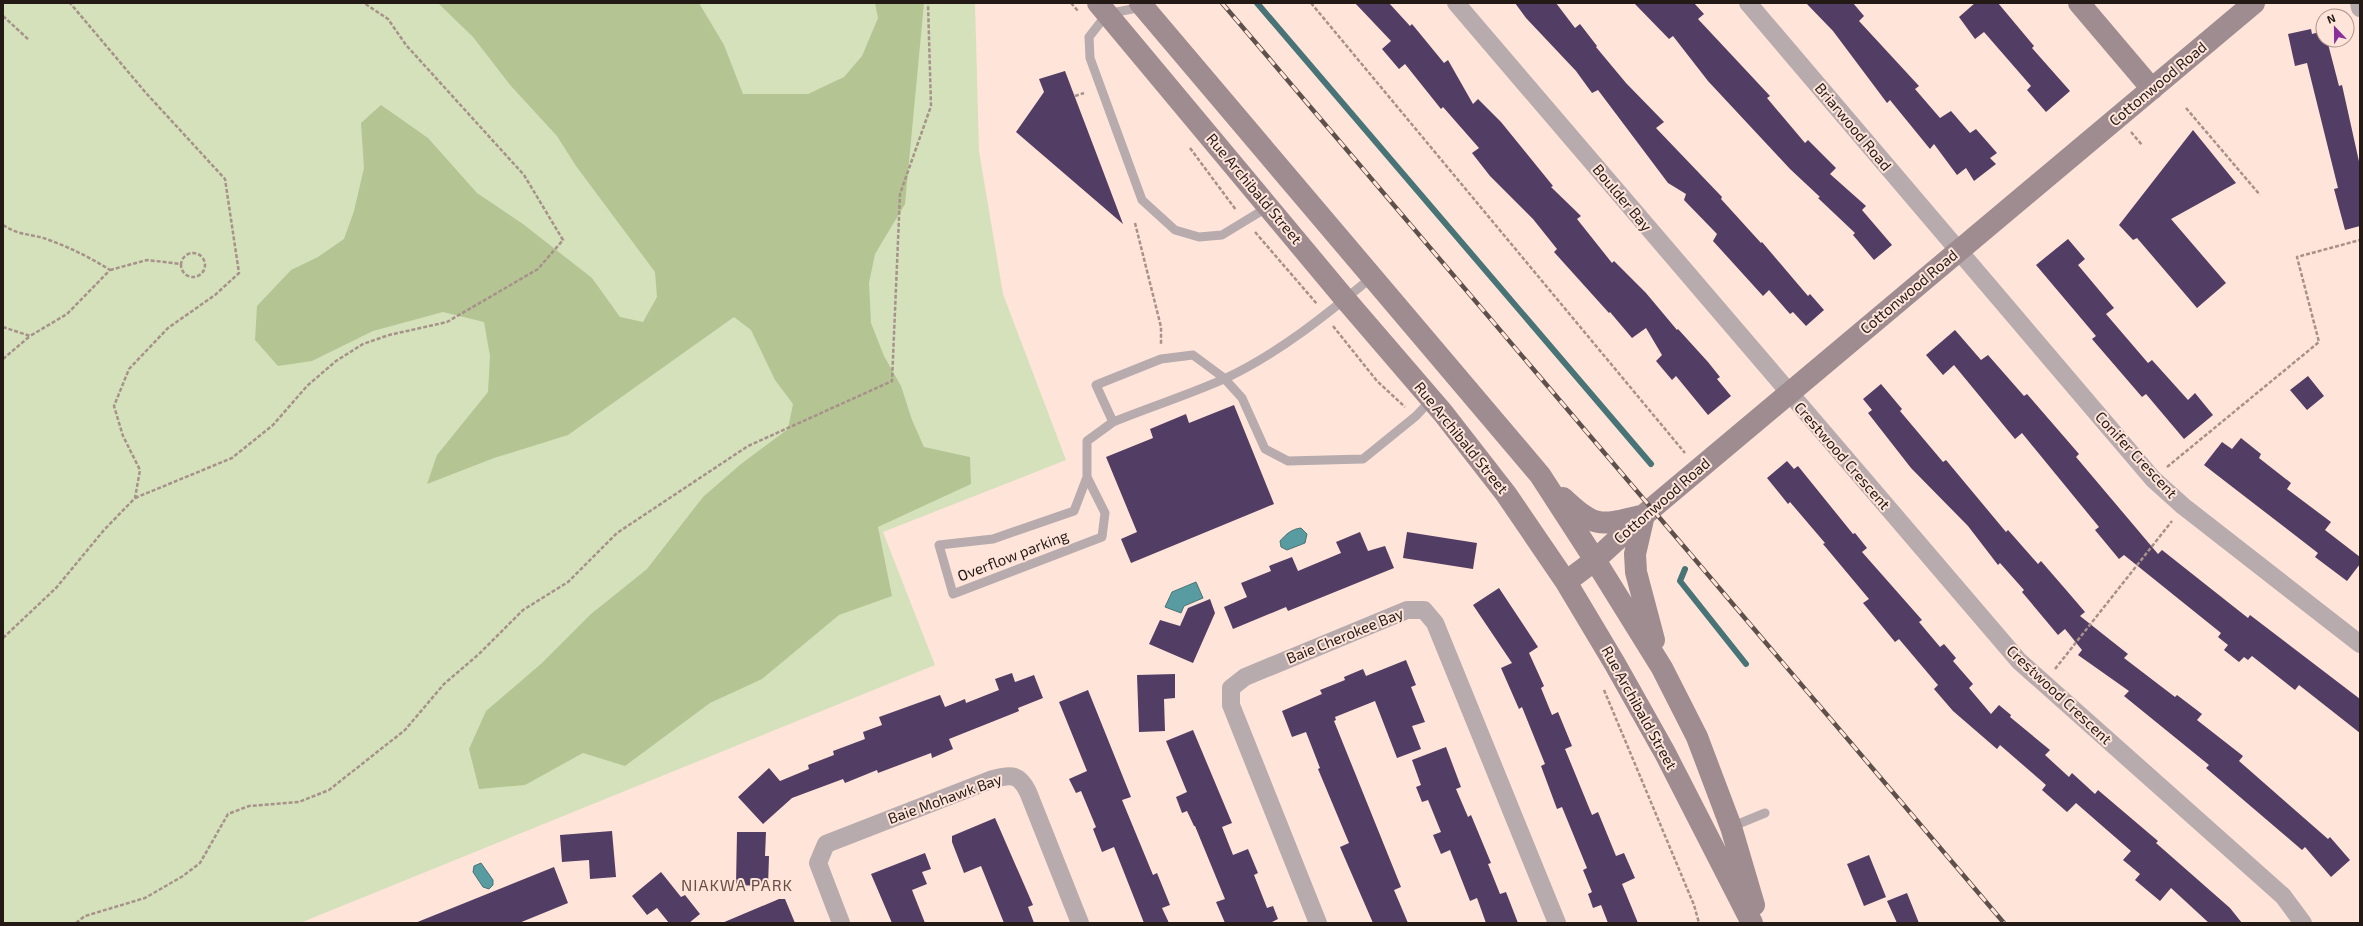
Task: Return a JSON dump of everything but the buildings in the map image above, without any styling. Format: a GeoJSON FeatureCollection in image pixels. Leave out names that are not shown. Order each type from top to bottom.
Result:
{"type":"FeatureCollection","features":[{"type":"Feature","properties":{"kind":"main road"},"geometry":{"type":"LineString","coordinates":[[2079,3],[2152,89]]}},
{"type":"Feature","properties":{"kind":"main road","name":"Cottonwood Road"},"geometry":{"type":"LineString","coordinates":[[1566,582],[1595,560],[1644,515],[1698,469],[2254,3]]}},
{"type":"Feature","properties":{"kind":"main road"},"geometry":{"type":"LineString","coordinates":[[1141,5],[1540,475],[1583,516],[1595,522],[1612,523],[1644,515],[1635,554],[1636,572],[1640,594],[1662,668]]}},
{"type":"Feature","properties":{"kind":"main road","name":"Rue Archibald Street"},"geometry":{"type":"LineString","coordinates":[[1100,16],[1269,207],[1431,400],[1506,494],[1566,582],[1615,664],[1661,747],[1752,923]]}},
{"type":"Feature","properties":{"kind":"main road"},"geometry":{"type":"LineString","coordinates":[[1540,475],[1662,668],[1697,737],[1731,827],[1759,923]]}},
{"type":"Feature","properties":{"kind":"street","name":"Boulder Bay"},"geometry":{"type":"LineString","coordinates":[[1456,3],[1788,393]]}},
{"type":"Feature","properties":{"kind":"street","name":"Briarwood Road"},"geometry":{"type":"LineString","coordinates":[[1748,3],[1958,252]]}},
{"type":"Feature","properties":{"kind":"street"},"geometry":{"type":"LineString","coordinates":[[2359,3],[2360,8]]}},
{"type":"Feature","properties":{"kind":"street","name":"Conifer Crescent"},"geometry":{"type":"LineString","coordinates":[[1958,252],[2153,479],[2183,506],[2360,644]]}},
{"type":"Feature","properties":{"kind":"street","name":"Crestwood Crescent"},"geometry":{"type":"LineString","coordinates":[[1788,393],[2019,661],[2283,896],[2303,923]]}},
{"type":"Feature","properties":{"kind":"street","name":"Baie Cherokee Bay"},"geometry":{"type":"LineString","coordinates":[[1318,923],[1231,705],[1231,688],[1245,677],[1407,610],[1424,610],[1435,623],[1557,923]]}},
{"type":"Feature","properties":{"kind":"street","name":"Baie Mohawk Bay"},"geometry":{"type":"LineString","coordinates":[[841,923],[818,863],[826,844],[993,779],[1010,775],[1023,781],[1080,923]]}},
{"type":"Feature","properties":{"kind":"lane"},"geometry":{"type":"LineString","coordinates":[[1141,5],[1100,16],[1089,37],[1090,58],[1142,200],[1175,230],[1199,237],[1222,235],[1269,207]]}},
{"type":"Feature","properties":{"kind":"lane"},"geometry":{"type":"LineString","coordinates":[[1372,277],[1325,315],[1279,348],[1224,378],[1113,422],[1096,385],[1161,359],[1193,355],[1224,378],[1242,398],[1265,449],[1288,461],[1363,459],[1416,416],[1431,400]]}},
{"type":"Feature","properties":{"kind":"lane","name":"Overflow parking"},"geometry":{"type":"LineString","coordinates":[[1087,477],[1105,513],[1102,537],[952,594],[939,545],[993,539],[1074,511],[1087,477],[1087,441],[1113,422]]}},
{"type":"Feature","properties":{"kind":"lane"},"geometry":{"type":"LineString","coordinates":[[1731,827],[1765,813]]}},
{"type":"Feature","properties":{"kind":"path"},"geometry":{"type":"LineString","coordinates":[[70,3],[146,93],[225,180],[239,273],[215,295],[168,328],[129,369],[114,406],[124,436],[140,470],[135,498]]}},
{"type":"Feature","properties":{"kind":"path"},"geometry":{"type":"LineString","coordinates":[[3,638],[56,588],[104,530],[135,498],[232,458],[273,425],[307,386],[336,361],[364,344],[382,337],[447,322],[538,269],[563,240],[524,175],[406,44],[388,19],[364,3]]}},
{"type":"Feature","properties":{"kind":"path"},"geometry":{"type":"LineString","coordinates":[[76,923],[85,916],[144,898],[183,876],[200,863],[228,814],[249,806],[299,802],[329,790],[405,730],[444,684],[479,654],[523,610],[568,582],[617,533],[748,446],[892,381],[900,194],[931,106],[928,3]]}},
{"type":"Feature","properties":{"kind":"path"},"geometry":{"type":"LineString","coordinates":[[1071,3],[1100,16]]}},
{"type":"Feature","properties":{"kind":"path"},"geometry":{"type":"LineString","coordinates":[[1311,3],[1698,469]]}},
{"type":"Feature","properties":{"kind":"path"},"geometry":{"type":"LineString","coordinates":[[3,16],[29,40]]}},
{"type":"Feature","properties":{"kind":"path"},"geometry":{"type":"LineString","coordinates":[[1075,96],[1084,93]]}},
{"type":"Feature","properties":{"kind":"path"},"geometry":{"type":"LineString","coordinates":[[2186,108],[2260,195]]}},
{"type":"Feature","properties":{"kind":"path"},"geometry":{"type":"LineString","coordinates":[[2130,132],[2142,145]]}},
{"type":"Feature","properties":{"kind":"path"},"geometry":{"type":"LineString","coordinates":[[1189,146],[1244,221],[1325,315],[1377,380],[1416,416]]}},
{"type":"Feature","properties":{"kind":"path"},"geometry":{"type":"LineString","coordinates":[[1135,223],[1161,326],[1161,359]]}},
{"type":"Feature","properties":{"kind":"path"},"geometry":{"type":"LineString","coordinates":[[3,225],[16,233],[48,239],[89,256],[110,270]]}},
{"type":"Feature","properties":{"kind":"path"},"geometry":{"type":"LineString","coordinates":[[2153,479],[2319,342],[2297,257],[2360,240]]}},
{"type":"Feature","properties":{"kind":"path"},"geometry":{"type":"LineString","coordinates":[[194,252],[201,255],[205,266],[202,273],[190,277],[183,272],[181,264],[186,254],[194,252]]}},
{"type":"Feature","properties":{"kind":"path"},"geometry":{"type":"LineString","coordinates":[[3,359],[30,336],[67,314],[110,270],[147,260],[181,264]]}},
{"type":"Feature","properties":{"kind":"path"},"geometry":{"type":"LineString","coordinates":[[3,327],[30,336]]}},
{"type":"Feature","properties":{"kind":"path"},"geometry":{"type":"LineString","coordinates":[[2044,684],[2183,506]]}},
{"type":"Feature","properties":{"kind":"path"},"geometry":{"type":"LineString","coordinates":[[1602,685],[1694,905],[1699,923]]}},
{"type":"Feature","properties":{"kind":"green space"},"geometry":{"type":"Polygon","coordinates":[[[3,3],[975,3],[979,151],[1003,294],[1066,460],[883,532],[935,665],[300,923],[3,923],[3,3]]]}},
{"type":"Feature","properties":{"kind":"green space"},"geometry":{"type":"Polygon","coordinates":[[[438,3],[699,3],[724,45],[743,94],[808,94],[844,77],[862,56],[878,18],[875,3],[924,3],[905,204],[875,254],[869,283],[871,323],[884,356],[901,386],[912,420],[924,447],[970,457],[971,484],[878,527],[892,596],[839,615],[762,679],[710,703],[625,766],[583,753],[525,785],[479,789],[469,749],[486,711],[542,663],[591,614],[647,569],[703,497],[741,464],[788,429],[793,404],[775,380],[751,330],[734,317],[568,435],[494,458],[427,484],[437,455],[488,392],[490,356],[484,322],[443,312],[373,331],[312,361],[278,366],[255,340],[257,306],[291,270],[318,257],[344,239],[354,211],[364,168],[361,123],[381,105],[428,138],[477,193],[523,224],[592,278],[620,317],[643,322],[657,297],[655,272],[576,166],[557,136],[511,86],[473,37],[438,3]]]}},
{"type":"Feature","properties":{"kind":"water"},"geometry":{"type":"Polygon","coordinates":[[[1301,528],[1307,534],[1305,543],[1287,550],[1281,547],[1280,541],[1285,536],[1292,531],[1301,528]]]}},
{"type":"Feature","properties":{"kind":"water"},"geometry":{"type":"Polygon","coordinates":[[[1196,582],[1203,598],[1184,606],[1181,613],[1165,607],[1172,592],[1196,582]]]}},
{"type":"Feature","properties":{"kind":"water"},"geometry":{"type":"Polygon","coordinates":[[[481,863],[493,880],[493,885],[489,889],[483,887],[473,872],[474,866],[481,863]]]}},
{"type":"Feature","properties":{"kind":"waterway"},"geometry":{"type":"LineString","coordinates":[[1257,3],[1651,464]]}},
{"type":"Feature","properties":{"kind":"waterway"},"geometry":{"type":"LineString","coordinates":[[1685,569],[1680,581],[1746,664]]}},
{"type":"Feature","properties":{"kind":"railway"},"geometry":{"type":"LineString","coordinates":[[1222,3],[2004,923]]}},
{"type":"Feature","properties":{"kind":"district","name":"NIAKWA PARK"},"geometry":{"type":"Point","coordinates":[737,885]}}]}
